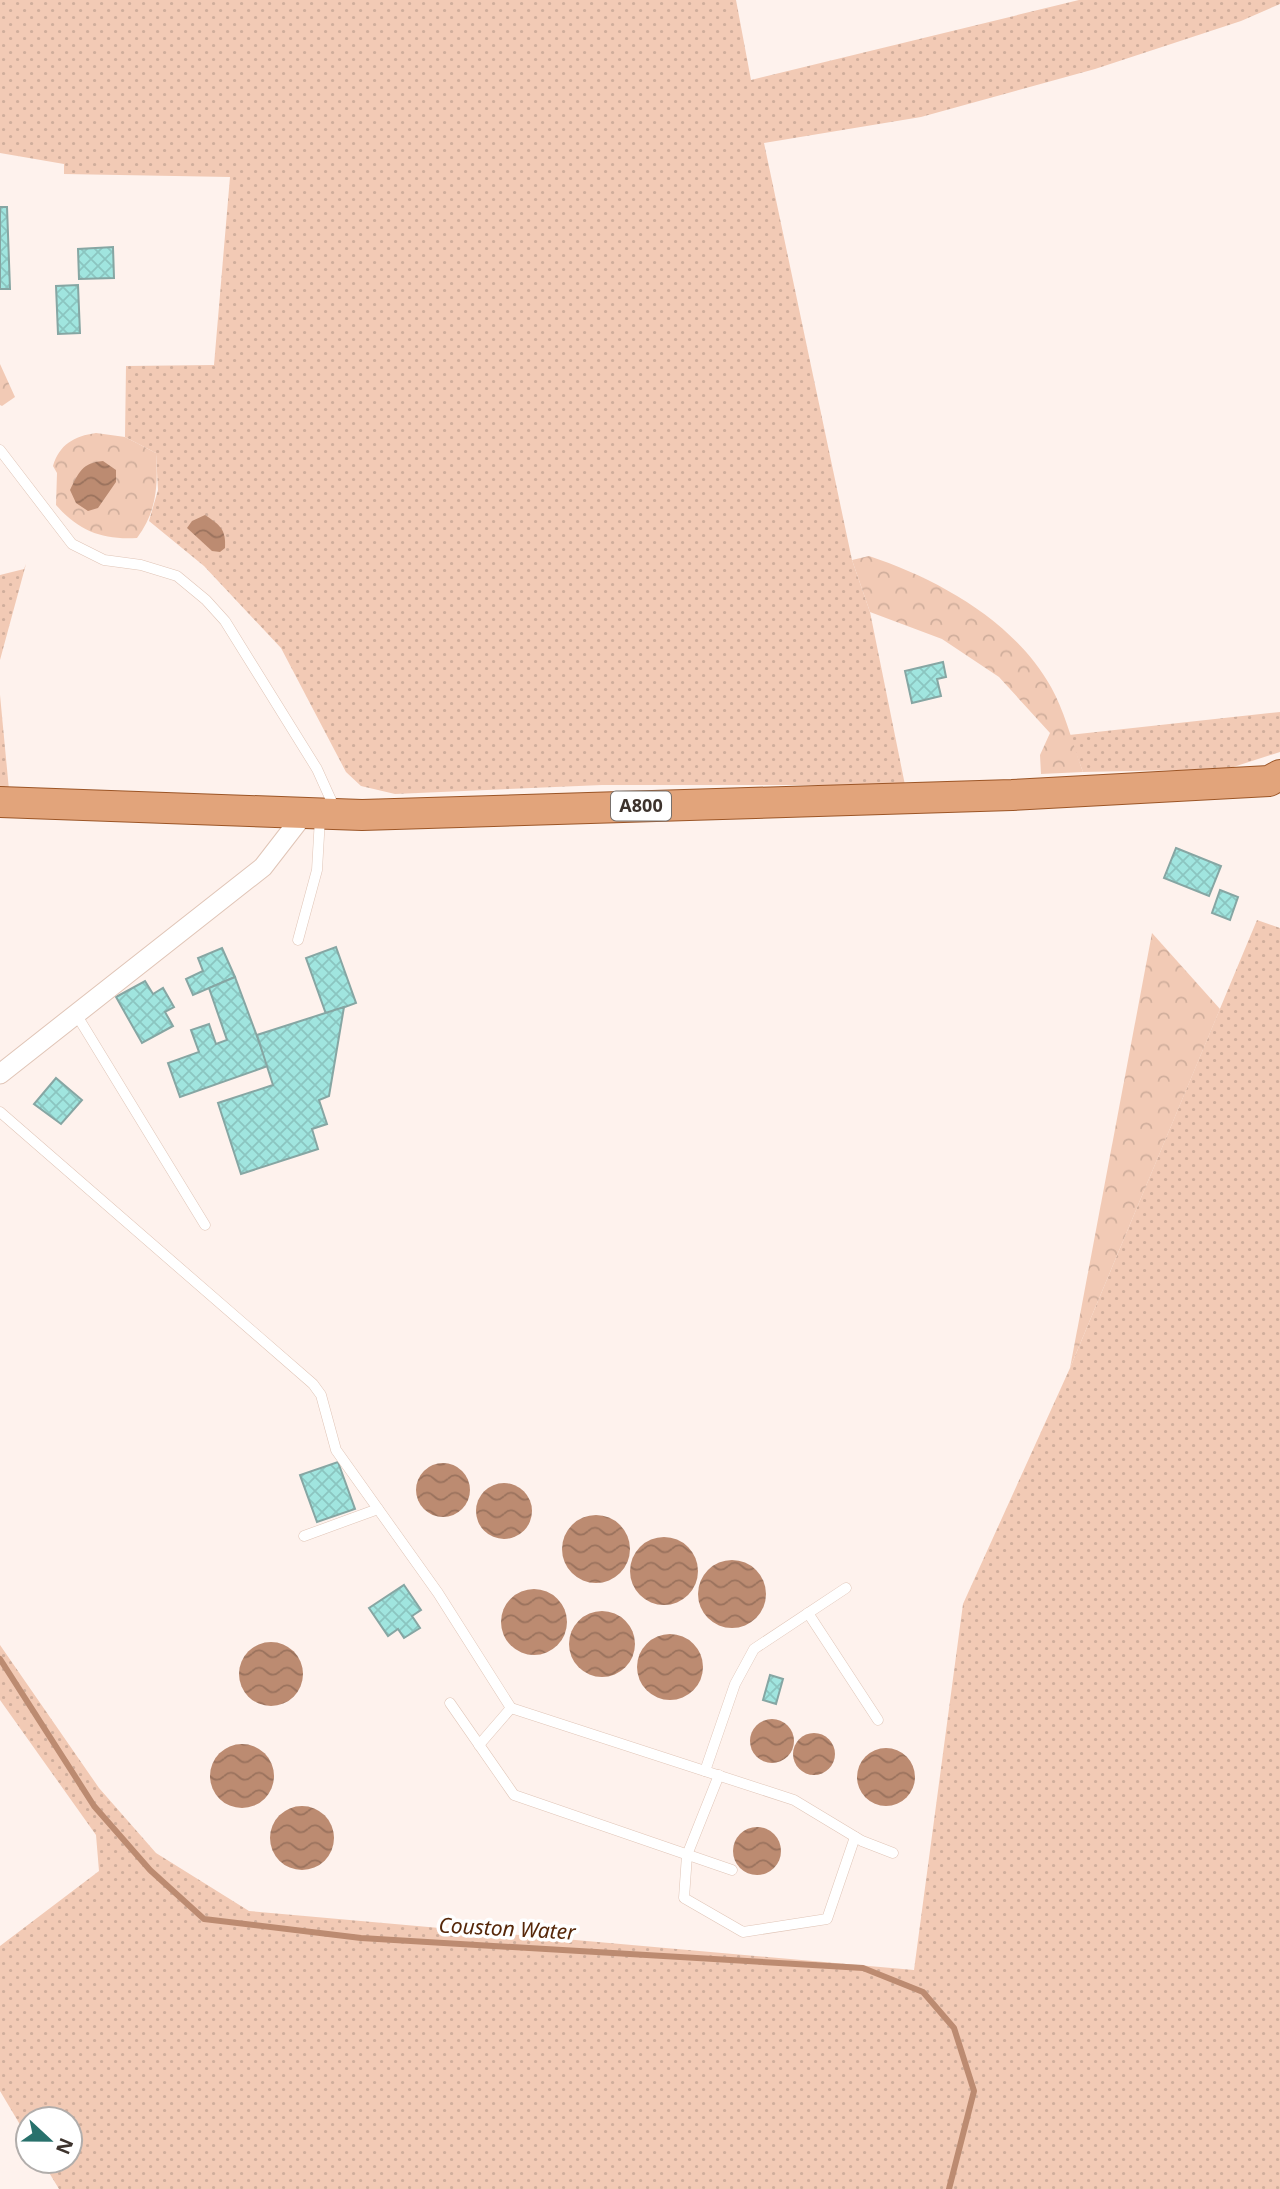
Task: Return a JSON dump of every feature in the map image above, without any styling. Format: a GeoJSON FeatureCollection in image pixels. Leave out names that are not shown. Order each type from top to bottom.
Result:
{"type":"FeatureCollection","features":[{"type":"Feature","properties":{"kind":"main road","name":"A800"},"geometry":{"type":"LineString","coordinates":[[0,802],[320,814],[1012,795],[1269,781],[1280,775]]}},
{"type":"Feature","properties":{"kind":"street"},"geometry":{"type":"LineString","coordinates":[[0,1074],[263,867],[320,814]]}},
{"type":"Feature","properties":{"kind":"lane"},"geometry":{"type":"LineString","coordinates":[[0,450],[72,544],[104,560],[141,565],[177,576],[206,600],[225,621],[317,769],[320,814],[317,870],[298,940]]}},
{"type":"Feature","properties":{"kind":"lane"},"geometry":{"type":"LineString","coordinates":[[76,1014],[205,1225]]}},
{"type":"Feature","properties":{"kind":"lane"},"geometry":{"type":"LineString","coordinates":[[0,1112],[313,1384],[321,1395],[336,1450],[438,1593],[511,1708],[794,1800],[855,1837],[892,1853]]}},
{"type":"Feature","properties":{"kind":"lane"},"geometry":{"type":"LineString","coordinates":[[304,1536],[378,1509]]}},
{"type":"Feature","properties":{"kind":"lane"},"geometry":{"type":"LineString","coordinates":[[705,1771],[746,1661],[754,1649],[846,1588]]}},
{"type":"Feature","properties":{"kind":"lane"},"geometry":{"type":"LineString","coordinates":[[808,1613],[878,1720]]}},
{"type":"Feature","properties":{"kind":"lane"},"geometry":{"type":"LineString","coordinates":[[450,1703],[514,1795],[732,1870]]}},
{"type":"Feature","properties":{"kind":"lane"},"geometry":{"type":"LineString","coordinates":[[479,1745],[511,1708]]}},
{"type":"Feature","properties":{"kind":"lane"},"geometry":{"type":"LineString","coordinates":[[719,1775],[687,1855],[684,1898],[743,1932],[827,1919],[855,1837]]}},
{"type":"Feature","properties":{"kind":"green space"},"geometry":{"type":"Polygon","coordinates":[[[0,0],[736,0],[751,80],[1079,0],[1280,0],[1280,4],[1241,21],[1095,69],[921,117],[764,143],[852,560],[870,612],[905,785],[602,785],[395,794],[361,786],[346,772],[281,648],[204,566],[149,521],[158,490],[156,453],[125,437],[126,366],[214,365],[230,177],[64,174],[64,164],[0,153],[0,0]]]}},
{"type":"Feature","properties":{"kind":"green space"},"geometry":{"type":"Polygon","coordinates":[[[0,364],[15,397],[2,406],[0,405],[0,364]]]}},
{"type":"Feature","properties":{"kind":"green space"},"geometry":{"type":"Polygon","coordinates":[[[96,433],[125,437],[156,453],[155,498],[149,518],[137,538],[113,537],[92,532],[73,521],[56,505],[57,473],[53,466],[59,452],[81,436],[96,433]]]}},
{"type":"Feature","properties":{"kind":"green space"},"geometry":{"type":"Polygon","coordinates":[[[869,556],[947,590],[972,605],[1017,642],[1051,687],[1065,718],[1083,772],[1041,774],[1040,755],[1050,733],[999,677],[942,639],[870,612],[852,560],[869,556]]]}},
{"type":"Feature","properties":{"kind":"green space"},"geometry":{"type":"Polygon","coordinates":[[[26,564],[0,660],[0,575],[24,569],[26,564]]]}},
{"type":"Feature","properties":{"kind":"green space"},"geometry":{"type":"Polygon","coordinates":[[[0,695],[9,790],[0,790],[0,695]]]}},
{"type":"Feature","properties":{"kind":"green space"},"geometry":{"type":"Polygon","coordinates":[[[1280,712],[1280,752],[1227,769],[1083,772],[1069,735],[1280,712]]]}},
{"type":"Feature","properties":{"kind":"green space"},"geometry":{"type":"Polygon","coordinates":[[[1257,920],[1280,928],[1280,2189],[59,2189],[50,2175],[84,2175],[84,2105],[14,2105],[14,2114],[0,2091],[0,1946],[99,1871],[96,1835],[0,1700],[0,1645],[99,1788],[156,1853],[249,1911],[914,1970],[963,1604],[1070,1368],[1257,920]]]}},
{"type":"Feature","properties":{"kind":"green space"},"geometry":{"type":"Polygon","coordinates":[[[1152,933],[1220,1009],[1070,1368],[1152,933]]]}},
{"type":"Feature","properties":{"kind":"water"},"geometry":{"type":"Polygon","coordinates":[[[103,461],[116,470],[116,482],[98,508],[88,511],[76,503],[70,490],[86,466],[103,461]]]}},
{"type":"Feature","properties":{"kind":"water"},"geometry":{"type":"Polygon","coordinates":[[[205,515],[223,532],[225,548],[220,552],[212,551],[187,528],[192,521],[205,515]]]}},
{"type":"Feature","properties":{"kind":"water"},"geometry":{"type":"Polygon","coordinates":[[[443,1463],[462,1471],[470,1490],[462,1509],[443,1517],[424,1509],[416,1490],[424,1471],[443,1463]]]}},
{"type":"Feature","properties":{"kind":"water"},"geometry":{"type":"Polygon","coordinates":[[[504,1483],[519,1488],[527,1496],[532,1511],[527,1526],[519,1534],[504,1539],[489,1534],[481,1526],[476,1511],[481,1496],[489,1488],[504,1483]]]}},
{"type":"Feature","properties":{"kind":"water"},"geometry":{"type":"Polygon","coordinates":[[[589,1515],[603,1515],[615,1520],[625,1530],[630,1549],[625,1568],[615,1578],[603,1583],[589,1583],[577,1578],[567,1568],[562,1556],[562,1542],[567,1530],[577,1520],[589,1515]]]}},
{"type":"Feature","properties":{"kind":"water"},"geometry":{"type":"Polygon","coordinates":[[[664,1537],[677,1540],[688,1547],[695,1558],[698,1571],[695,1584],[688,1595],[677,1602],[664,1605],[651,1602],[640,1595],[633,1584],[630,1571],[633,1558],[640,1547],[651,1540],[664,1537]]]}},
{"type":"Feature","properties":{"kind":"water"},"geometry":{"type":"Polygon","coordinates":[[[732,1560],[745,1563],[756,1570],[763,1581],[766,1594],[763,1607],[756,1618],[745,1625],[732,1628],[719,1625],[708,1618],[701,1607],[698,1594],[701,1581],[708,1570],[719,1563],[732,1560]]]}},
{"type":"Feature","properties":{"kind":"water"},"geometry":{"type":"Polygon","coordinates":[[[534,1589],[547,1592],[557,1599],[564,1609],[567,1622],[564,1635],[557,1645],[547,1652],[534,1655],[521,1652],[511,1645],[504,1635],[501,1622],[504,1609],[511,1599],[521,1592],[534,1589]]]}},
{"type":"Feature","properties":{"kind":"water"},"geometry":{"type":"Polygon","coordinates":[[[602,1611],[615,1613],[630,1626],[635,1644],[633,1657],[620,1672],[602,1677],[589,1675],[574,1662],[569,1644],[571,1631],[584,1616],[602,1611]]]}},
{"type":"Feature","properties":{"kind":"water"},"geometry":{"type":"Polygon","coordinates":[[[676,1634],[694,1643],[701,1654],[701,1680],[694,1691],[683,1698],[664,1700],[646,1691],[639,1680],[637,1661],[646,1643],[657,1636],[676,1634]]]}},
{"type":"Feature","properties":{"kind":"water"},"geometry":{"type":"Polygon","coordinates":[[[265,1642],[277,1642],[294,1651],[301,1662],[301,1686],[294,1697],[277,1706],[265,1706],[253,1701],[244,1692],[239,1680],[239,1668],[244,1656],[253,1647],[265,1642]]]}},
{"type":"Feature","properties":{"kind":"water"},"geometry":{"type":"Polygon","coordinates":[[[772,1719],[787,1726],[794,1741],[787,1756],[772,1763],[757,1756],[750,1741],[757,1726],[772,1719]]]}},
{"type":"Feature","properties":{"kind":"water"},"geometry":{"type":"Polygon","coordinates":[[[814,1733],[829,1739],[835,1754],[829,1769],[814,1775],[799,1769],[793,1754],[799,1739],[814,1733]]]}},
{"type":"Feature","properties":{"kind":"water"},"geometry":{"type":"Polygon","coordinates":[[[236,1744],[248,1744],[265,1753],[272,1764],[272,1788],[265,1799],[248,1808],[236,1808],[224,1803],[215,1794],[210,1782],[210,1770],[215,1758],[224,1749],[236,1744]]]}},
{"type":"Feature","properties":{"kind":"water"},"geometry":{"type":"Polygon","coordinates":[[[880,1748],[892,1748],[907,1756],[915,1771],[915,1783],[907,1798],[892,1806],[880,1806],[865,1798],[857,1783],[857,1771],[865,1756],[880,1748]]]}},
{"type":"Feature","properties":{"kind":"water"},"geometry":{"type":"Polygon","coordinates":[[[302,1806],[314,1808],[325,1815],[332,1826],[332,1850],[325,1861],[314,1868],[302,1870],[290,1868],[279,1861],[272,1850],[270,1838],[272,1826],[279,1815],[290,1808],[302,1806]]]}},
{"type":"Feature","properties":{"kind":"water"},"geometry":{"type":"Polygon","coordinates":[[[757,1827],[774,1834],[781,1851],[774,1868],[757,1875],[740,1868],[733,1851],[740,1834],[757,1827]]]}},
{"type":"Feature","properties":{"kind":"building"},"geometry":{"type":"Polygon","coordinates":[[[0,207],[7,207],[10,289],[0,289],[0,207]]]}},
{"type":"Feature","properties":{"kind":"building"},"geometry":{"type":"Polygon","coordinates":[[[113,247],[114,278],[79,279],[78,249],[113,247]]]}},
{"type":"Feature","properties":{"kind":"building"},"geometry":{"type":"Polygon","coordinates":[[[78,285],[80,333],[58,334],[56,286],[78,285]]]}},
{"type":"Feature","properties":{"kind":"building"},"geometry":{"type":"Polygon","coordinates":[[[943,662],[946,677],[937,679],[941,696],[912,703],[905,671],[943,662]]]}},
{"type":"Feature","properties":{"kind":"building"},"geometry":{"type":"Polygon","coordinates":[[[1176,848],[1221,866],[1209,896],[1164,878],[1176,848]]]}},
{"type":"Feature","properties":{"kind":"building"},"geometry":{"type":"Polygon","coordinates":[[[1220,890],[1238,897],[1230,920],[1212,913],[1220,890]]]}},
{"type":"Feature","properties":{"kind":"building"},"geometry":{"type":"Polygon","coordinates":[[[336,947],[356,1003],[326,1014],[306,958],[336,947]]]}},
{"type":"Feature","properties":{"kind":"building"},"geometry":{"type":"Polygon","coordinates":[[[222,948],[235,977],[193,995],[186,979],[203,971],[198,958],[222,948]]]}},
{"type":"Feature","properties":{"kind":"building"},"geometry":{"type":"Polygon","coordinates":[[[235,977],[268,1066],[180,1097],[168,1063],[199,1052],[191,1030],[209,1024],[216,1044],[227,1040],[209,988],[235,977]]]}},
{"type":"Feature","properties":{"kind":"building"},"geometry":{"type":"Polygon","coordinates":[[[145,981],[153,994],[163,988],[174,1007],[165,1012],[173,1026],[142,1043],[116,997],[145,981]]]}},
{"type":"Feature","properties":{"kind":"building"},"geometry":{"type":"Polygon","coordinates":[[[344,1007],[329,1096],[319,1100],[327,1124],[312,1129],[318,1149],[241,1174],[218,1103],[273,1085],[257,1035],[344,1007]]]}},
{"type":"Feature","properties":{"kind":"building"},"geometry":{"type":"Polygon","coordinates":[[[56,1078],[82,1100],[61,1124],[34,1104],[56,1078]]]}},
{"type":"Feature","properties":{"kind":"building"},"geometry":{"type":"Polygon","coordinates":[[[338,1462],[355,1509],[317,1522],[300,1475],[338,1462]]]}},
{"type":"Feature","properties":{"kind":"building"},"geometry":{"type":"Polygon","coordinates":[[[404,1585],[421,1610],[412,1616],[420,1628],[404,1638],[398,1629],[388,1636],[369,1608],[404,1585]]]}},
{"type":"Feature","properties":{"kind":"building"},"geometry":{"type":"Polygon","coordinates":[[[770,1675],[783,1679],[776,1704],[763,1700],[770,1675]]]}},
{"type":"Feature","properties":{"kind":"waterway","name":"Couston Water"},"geometry":{"type":"LineString","coordinates":[[0,1659],[94,1806],[150,1870],[204,1919],[361,1938],[863,1968],[923,1992],[954,2028],[974,2091],[949,2189]]}}]}
